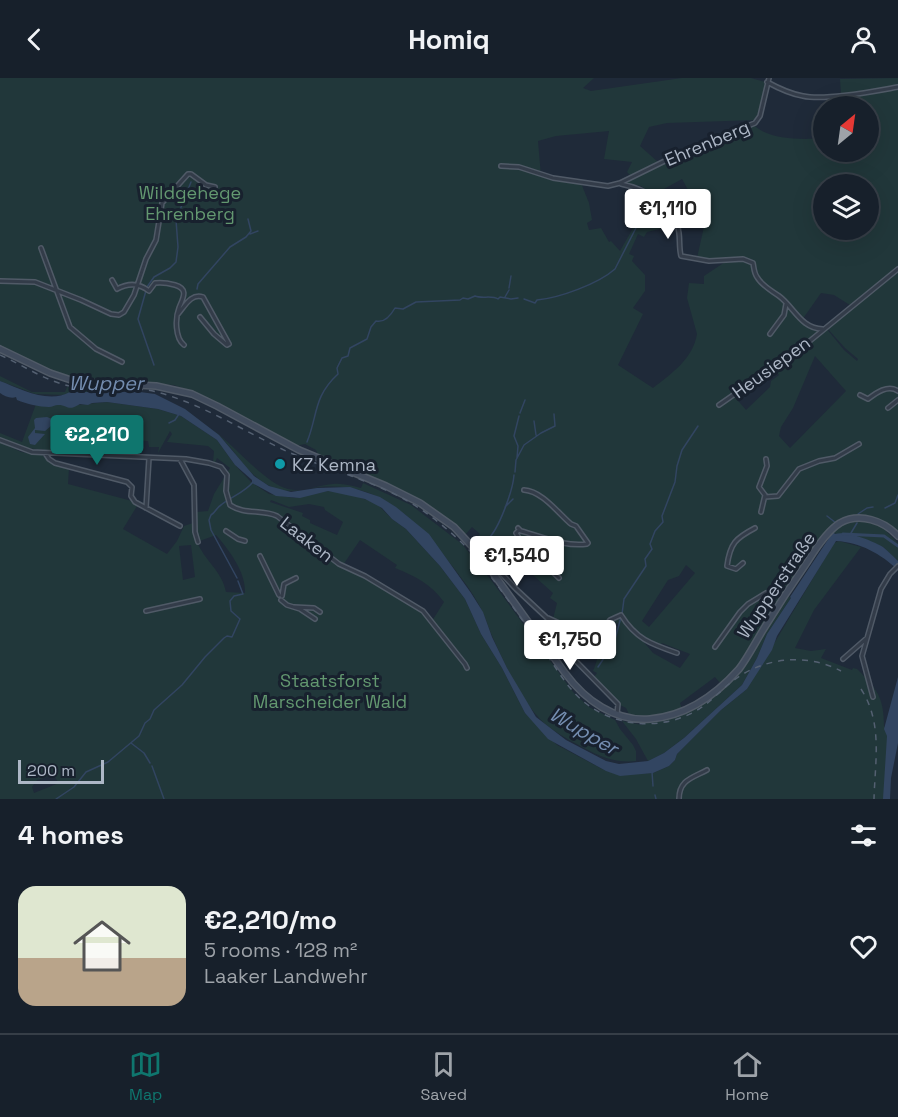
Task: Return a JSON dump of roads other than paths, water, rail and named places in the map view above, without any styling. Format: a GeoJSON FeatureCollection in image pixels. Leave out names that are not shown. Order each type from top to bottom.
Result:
{"type":"FeatureCollection","features":[{"type":"Feature","properties":{"kind":"main road"},"geometry":{"type":"LineString","coordinates":[[0,349],[67,380],[92,384],[156,386],[198,397],[307,454],[420,502],[454,527],[480,555],[575,686],[598,705],[617,715]]}},
{"type":"Feature","properties":{"kind":"main road","name":"Wupperstraße"},"geometry":{"type":"LineString","coordinates":[[617,715],[646,719],[671,715],[691,708],[710,696],[741,666],[801,570],[836,526],[852,519],[868,519],[887,526],[898,536]]}},
{"type":"Feature","properties":{"kind":"street","name":"Ehrenberg"},"geometry":{"type":"LineString","coordinates":[[501,166],[519,167],[540,175],[601,186],[620,183],[677,155],[755,123],[760,116],[768,80],[782,89],[808,97],[864,93],[898,87]]}},
{"type":"Feature","properties":{"kind":"street"},"geometry":{"type":"LineString","coordinates":[[0,281],[35,282],[117,315],[126,308],[134,295],[146,259],[156,240],[160,208],[165,198],[189,174],[206,185],[215,186]]}},
{"type":"Feature","properties":{"kind":"street","name":"Ehrenberg"},"geometry":{"type":"LineString","coordinates":[[620,183],[640,188],[672,213],[679,234],[681,256],[709,261],[747,260],[753,263],[760,281],[800,319],[811,327],[823,329]]}},
{"type":"Feature","properties":{"kind":"street"},"geometry":{"type":"LineString","coordinates":[[41,248],[70,327],[96,350],[122,362]]}},
{"type":"Feature","properties":{"kind":"street"},"geometry":{"type":"LineString","coordinates":[[823,329],[898,269]]}},
{"type":"Feature","properties":{"kind":"street"},"geometry":{"type":"LineString","coordinates":[[112,280],[117,289],[129,283],[143,286],[149,291],[155,283],[162,282],[180,286],[183,289],[184,298],[177,316],[178,336],[184,345]]}},
{"type":"Feature","properties":{"kind":"street"},"geometry":{"type":"LineString","coordinates":[[177,316],[191,298],[203,297],[229,344],[227,345],[214,334],[200,317]]}},
{"type":"Feature","properties":{"kind":"street"},"geometry":{"type":"LineString","coordinates":[[770,334],[784,315],[786,304]]}},
{"type":"Feature","properties":{"kind":"street","name":"Heusiepen"},"geometry":{"type":"LineString","coordinates":[[719,405],[784,362],[823,329]]}},
{"type":"Feature","properties":{"kind":"street"},"geometry":{"type":"LineString","coordinates":[[860,395],[868,399],[888,388],[898,391]]}},
{"type":"Feature","properties":{"kind":"street"},"geometry":{"type":"LineString","coordinates":[[888,408],[898,400]]}},
{"type":"Feature","properties":{"kind":"street","name":"Laaken"},"geometry":{"type":"LineString","coordinates":[[0,440],[32,453],[180,459],[221,467],[227,475],[228,501],[232,507],[277,516],[339,564],[365,576],[423,611],[467,668]]}},
{"type":"Feature","properties":{"kind":"street"},"geometry":{"type":"LineString","coordinates":[[765,497],[778,496],[799,469],[819,461],[835,458],[859,444]]}},
{"type":"Feature","properties":{"kind":"street"},"geometry":{"type":"LineString","coordinates":[[45,453],[55,463],[127,482],[132,487],[133,501],[180,526]]}},
{"type":"Feature","properties":{"kind":"street"},"geometry":{"type":"LineString","coordinates":[[146,508],[149,458]]}},
{"type":"Feature","properties":{"kind":"street"},"geometry":{"type":"LineString","coordinates":[[180,459],[194,485],[195,532],[198,542]]}},
{"type":"Feature","properties":{"kind":"street"},"geometry":{"type":"LineString","coordinates":[[761,512],[765,497],[759,487],[767,466],[766,459]]}},
{"type":"Feature","properties":{"kind":"street"},"geometry":{"type":"LineString","coordinates":[[524,490],[531,491],[542,498],[576,526],[588,543],[575,546],[518,529],[516,533],[523,543],[559,578]]}},
{"type":"Feature","properties":{"kind":"street"},"geometry":{"type":"LineString","coordinates":[[743,563],[736,569],[727,566],[735,542],[742,534],[755,528]]}},
{"type":"Feature","properties":{"kind":"street"},"geometry":{"type":"LineString","coordinates":[[226,531],[245,541]]}},
{"type":"Feature","properties":{"kind":"street"},"geometry":{"type":"LineString","coordinates":[[480,555],[482,554],[547,618],[558,631],[567,652],[618,704],[617,715]]}},
{"type":"Feature","properties":{"kind":"street"},"geometry":{"type":"LineString","coordinates":[[260,556],[281,597],[292,607],[300,609],[315,619]]}},
{"type":"Feature","properties":{"kind":"street"},"geometry":{"type":"LineString","coordinates":[[873,697],[862,656],[881,588],[898,566]]}},
{"type":"Feature","properties":{"kind":"street"},"geometry":{"type":"LineString","coordinates":[[281,597],[284,584],[296,578]]}},
{"type":"Feature","properties":{"kind":"street"},"geometry":{"type":"LineString","coordinates":[[715,646],[748,604],[766,593]]}},
{"type":"Feature","properties":{"kind":"street"},"geometry":{"type":"LineString","coordinates":[[146,611],[200,599]]}},
{"type":"Feature","properties":{"kind":"street"},"geometry":{"type":"LineString","coordinates":[[292,607],[314,608],[320,612]]}},
{"type":"Feature","properties":{"kind":"street"},"geometry":{"type":"LineString","coordinates":[[547,618],[589,636],[601,633],[610,620],[621,615],[641,638],[677,653]]}},
{"type":"Feature","properties":{"kind":"street"},"geometry":{"type":"LineString","coordinates":[[718,637],[724,634]]}},
{"type":"Feature","properties":{"kind":"street"},"geometry":{"type":"LineString","coordinates":[[843,659],[868,637]]}},
{"type":"Feature","properties":{"kind":"street"},"geometry":{"type":"LineString","coordinates":[[679,799],[681,786],[707,770]]}},
{"type":"Feature","properties":{"kind":"water"},"geometry":{"type":"Polygon","coordinates":[[[0,381],[44,396],[70,392],[155,394],[185,409],[219,435],[254,476],[269,486],[291,492],[350,487],[380,497],[429,534],[471,593],[483,612],[507,668],[536,717],[566,740],[606,761],[619,764],[648,761],[664,753],[684,738],[742,685],[767,634],[833,532],[859,537],[883,547],[898,561],[898,570],[870,550],[836,541],[747,689],[721,710],[677,754],[669,766],[653,773],[620,776],[606,771],[548,739],[525,713],[502,668],[481,634],[465,599],[440,566],[406,529],[382,508],[365,499],[328,491],[300,498],[276,496],[252,483],[252,480],[235,465],[217,440],[181,416],[158,409],[107,402],[80,404],[70,408],[62,405],[37,406],[0,393],[0,381]]]}},
{"type":"Feature","properties":{"kind":"water"},"geometry":{"type":"Polygon","coordinates":[[[47,417],[52,419],[51,426],[45,431],[35,430],[35,433],[45,434],[35,445],[30,444],[28,437],[35,428],[34,420],[47,417]]]}},
{"type":"Feature","properties":{"kind":"water"},"geometry":{"type":"Polygon","coordinates":[[[898,677],[898,743],[891,778],[890,799],[883,799],[887,736],[884,729],[898,677]]]}},
{"type":"Feature","properties":{"kind":"waterway"},"geometry":{"type":"LineString","coordinates":[[154,365],[138,319],[147,287],[154,277],[176,262],[178,247],[176,220],[191,182]]}},
{"type":"Feature","properties":{"kind":"waterway"},"geometry":{"type":"LineString","coordinates":[[197,289],[198,284],[230,247],[251,231],[248,219]]}},
{"type":"Feature","properties":{"kind":"waterway"},"geometry":{"type":"LineString","coordinates":[[524,299],[535,303],[537,300],[578,289],[608,275],[615,269],[639,222]]}},
{"type":"Feature","properties":{"kind":"waterway"},"geometry":{"type":"LineString","coordinates":[[250,234],[258,231]]}},
{"type":"Feature","properties":{"kind":"waterway"},"geometry":{"type":"LineString","coordinates":[[509,288],[511,276]]}},
{"type":"Feature","properties":{"kind":"waterway"},"geometry":{"type":"LineString","coordinates":[[505,297],[509,290]]}},
{"type":"Feature","properties":{"kind":"waterway"},"geometry":{"type":"LineString","coordinates":[[307,442],[317,406],[324,391],[338,374],[337,368],[342,358],[348,356],[350,348],[367,339],[376,321],[384,320],[395,308],[403,309],[416,302],[460,300],[475,296],[498,299],[500,297],[518,298]]}},
{"type":"Feature","properties":{"kind":"waterway"},"geometry":{"type":"LineString","coordinates":[[520,413],[525,400]]}},
{"type":"Feature","properties":{"kind":"waterway"},"geometry":{"type":"LineString","coordinates":[[169,423],[179,414]]}},
{"type":"Feature","properties":{"kind":"waterway"},"geometry":{"type":"LineString","coordinates":[[515,472],[516,460],[524,445],[555,426],[554,414]]}},
{"type":"Feature","properties":{"kind":"waterway"},"geometry":{"type":"LineString","coordinates":[[517,458],[518,446],[514,436],[519,416]]}},
{"type":"Feature","properties":{"kind":"waterway"},"geometry":{"type":"LineString","coordinates":[[534,421],[536,435]]}},
{"type":"Feature","properties":{"kind":"waterway"},"geometry":{"type":"LineString","coordinates":[[622,614],[624,599],[646,566],[645,559],[652,549],[650,544],[655,531],[663,522],[662,516],[675,482],[682,450],[698,426]]}},
{"type":"Feature","properties":{"kind":"waterway"},"geometry":{"type":"LineString","coordinates":[[488,539],[497,527],[505,509],[514,475]]}},
{"type":"Feature","properties":{"kind":"waterway"},"geometry":{"type":"LineString","coordinates":[[237,578],[211,530],[209,520],[219,506],[253,482]]}},
{"type":"Feature","properties":{"kind":"waterway"},"geometry":{"type":"LineString","coordinates":[[885,508],[895,503],[898,495]]}},
{"type":"Feature","properties":{"kind":"waterway"},"geometry":{"type":"LineString","coordinates":[[505,507],[513,499]]}},
{"type":"Feature","properties":{"kind":"waterway"},"geometry":{"type":"LineString","coordinates":[[858,514],[873,507]]}},
{"type":"Feature","properties":{"kind":"waterway"},"geometry":{"type":"LineString","coordinates":[[827,516],[836,523]]}},
{"type":"Feature","properties":{"kind":"waterway"},"geometry":{"type":"LineString","coordinates":[[851,533],[857,523]]}},
{"type":"Feature","properties":{"kind":"waterway"},"geometry":{"type":"LineString","coordinates":[[843,534],[884,536],[898,546]]}},
{"type":"Feature","properties":{"kind":"waterway"},"geometry":{"type":"LineString","coordinates":[[479,543],[486,541]]}},
{"type":"Feature","properties":{"kind":"waterway"},"geometry":{"type":"LineString","coordinates":[[56,799],[74,787],[86,772],[108,762],[139,736],[154,710],[182,685],[224,638],[232,637],[240,619],[231,611],[230,601],[234,596],[243,594],[238,581]]}},
{"type":"Feature","properties":{"kind":"waterway"},"geometry":{"type":"LineString","coordinates":[[598,667],[614,643],[621,617]]}},
{"type":"Feature","properties":{"kind":"waterway"},"geometry":{"type":"LineString","coordinates":[[131,743],[144,753],[150,763]]}},
{"type":"Feature","properties":{"kind":"waterway"},"geometry":{"type":"LineString","coordinates":[[152,766],[164,799]]}},
{"type":"Feature","properties":{"kind":"waterway"},"geometry":{"type":"LineString","coordinates":[[652,772],[653,786]]}},
{"type":"Feature","properties":{"kind":"waterway"},"geometry":{"type":"LineString","coordinates":[[655,795],[656,799]]}},
{"type":"Feature","properties":{"kind":"railway"},"geometry":{"type":"LineString","coordinates":[[0,355],[65,385],[95,389],[147,390],[174,397],[286,451],[375,485],[413,504],[440,523],[472,553],[572,691],[597,711],[611,717],[640,724],[671,721],[704,706],[746,672],[773,662],[800,660],[828,665],[841,671]]}},
{"type":"Feature","properties":{"kind":"railway"},"geometry":{"type":"LineString","coordinates":[[861,689],[868,702],[875,729],[874,799]]}},
{"type":"Feature","properties":{"kind":"place","name":"KZ Kemna"},"geometry":{"type":"Point","coordinates":[280,464]}},
{"type":"Feature","properties":{"kind":"park label","name":"Wildgehege Ehrenberg"},"geometry":{"type":"Point","coordinates":[190,202]}},
{"type":"Feature","properties":{"kind":"park label","name":"Staatsforst Marscheider Wald"},"geometry":{"type":"Point","coordinates":[330,690]}},
{"type":"Feature","properties":{"kind":"water label","name":"Wupper"},"geometry":{"type":"Point","coordinates":[106,383]}},
{"type":"Feature","properties":{"kind":"water label","name":"Wupper"},"geometry":{"type":"Point","coordinates":[584,731]}}]}
